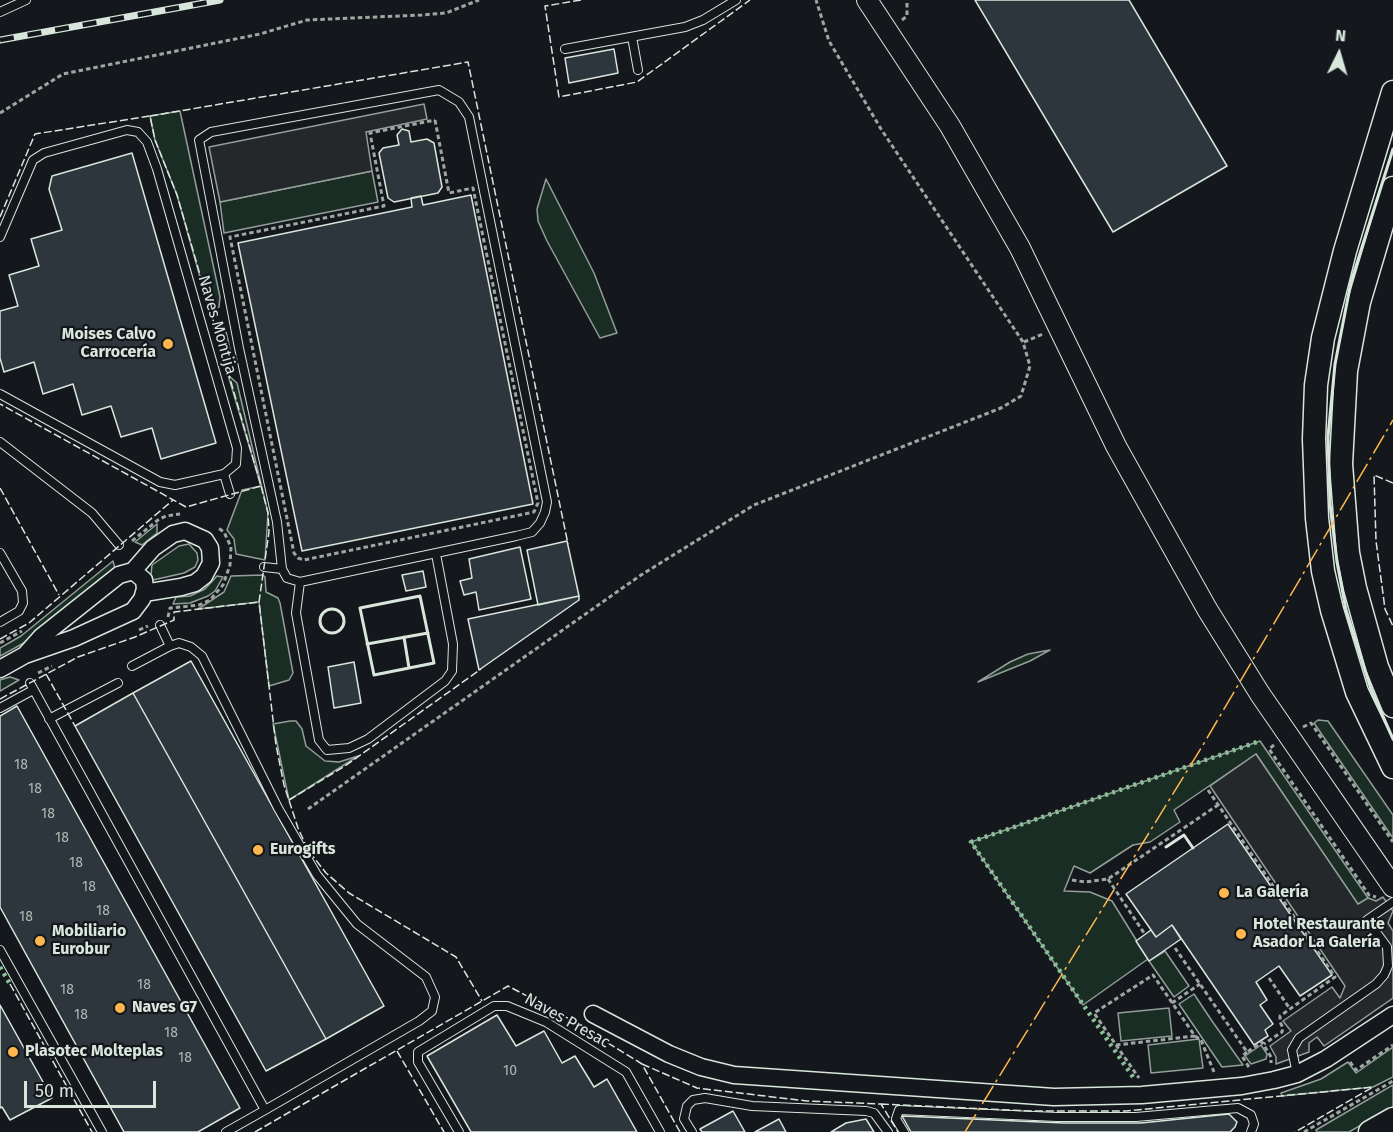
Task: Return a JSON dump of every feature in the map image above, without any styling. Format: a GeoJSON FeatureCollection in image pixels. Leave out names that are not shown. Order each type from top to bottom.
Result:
{"type":"FeatureCollection","features":[{"type":"Feature","properties":{"kind":"main road"},"geometry":{"type":"LineString","coordinates":[[1393,92],[1345,251],[1323,338],[1316,385],[1314,439],[1317,518],[1332,610],[1357,692],[1393,767]]}},
{"type":"Feature","properties":{"kind":"main road"},"geometry":{"type":"LineString","coordinates":[[1393,188],[1359,302],[1346,371],[1341,464],[1348,553],[1355,588],[1377,667],[1393,706]]}},
{"type":"Feature","properties":{"kind":"main road"},"geometry":{"type":"LineString","coordinates":[[1371,1132],[1393,1119]]}},
{"type":"Feature","properties":{"kind":"street"},"geometry":{"type":"LineString","coordinates":[[867,0],[950,126],[1020,248],[1116,447],[1207,609],[1387,891]]}},
{"type":"Feature","properties":{"kind":"street"},"geometry":{"type":"LineString","coordinates":[[25,655],[41,636],[120,575],[133,571],[153,548],[173,534],[185,531],[205,540],[210,549],[211,563],[204,576],[195,583],[144,593]]}},
{"type":"Feature","properties":{"kind":"street"},"geometry":{"type":"LineString","coordinates":[[0,669],[25,655],[122,617],[139,606],[144,593],[144,580],[133,571]]}},
{"type":"Feature","properties":{"kind":"street"},"geometry":{"type":"LineString","coordinates":[[593,1014],[669,1054],[701,1067],[769,1078],[1054,1097],[1191,1091],[1242,1086],[1297,1074],[1326,1059],[1393,1015]]}},
{"type":"Feature","properties":{"kind":"lane"},"geometry":{"type":"LineString","coordinates":[[0,12],[26,0]]}},
{"type":"Feature","properties":{"kind":"lane"},"geometry":{"type":"LineString","coordinates":[[565,49],[685,27],[703,20],[736,0]]}},
{"type":"Feature","properties":{"kind":"lane"},"geometry":{"type":"LineString","coordinates":[[632,37],[638,70]]}},
{"type":"Feature","properties":{"kind":"lane"},"geometry":{"type":"LineString","coordinates":[[439,90],[459,102],[469,117],[547,502],[540,523],[532,532],[300,582],[287,578],[282,568],[277,522],[238,348],[199,140],[211,132],[439,90]]}},
{"type":"Feature","properties":{"kind":"lane","name":"Naves Montija"},"geometry":{"type":"LineString","coordinates":[[0,237],[33,160],[44,153],[127,130],[138,132],[147,142],[157,169],[237,448],[236,464],[224,474]]}},
{"type":"Feature","properties":{"kind":"lane"},"geometry":{"type":"LineString","coordinates":[[0,394],[160,482],[175,485],[224,474],[230,494]]}},
{"type":"Feature","properties":{"kind":"lane"},"geometry":{"type":"LineString","coordinates":[[0,442],[92,513],[119,545]]}},
{"type":"Feature","properties":{"kind":"lane"},"geometry":{"type":"LineString","coordinates":[[0,553],[22,591],[23,603],[19,611],[0,622]]}},
{"type":"Feature","properties":{"kind":"lane"},"geometry":{"type":"LineString","coordinates":[[300,582],[296,613],[319,740],[327,750],[349,748],[368,739],[446,681],[452,671],[453,644],[435,554]]}},
{"type":"Feature","properties":{"kind":"lane"},"geometry":{"type":"LineString","coordinates":[[264,567],[282,568]]}},
{"type":"Feature","properties":{"kind":"lane"},"geometry":{"type":"LineString","coordinates":[[160,625],[170,646]]}},
{"type":"Feature","properties":{"kind":"lane"},"geometry":{"type":"LineString","coordinates":[[132,666],[179,643],[191,647],[202,656],[278,808],[317,875],[357,924],[426,977],[435,997],[432,1011],[419,1021],[226,1132]]}},
{"type":"Feature","properties":{"kind":"lane"},"geometry":{"type":"LineString","coordinates":[[49,720],[118,683]]}},
{"type":"Feature","properties":{"kind":"lane"},"geometry":{"type":"LineString","coordinates":[[0,708],[31,686],[265,1110]]}},
{"type":"Feature","properties":{"kind":"lane"},"geometry":{"type":"LineString","coordinates":[[1297,1074],[1292,1050],[1299,1038],[1376,984],[1388,966],[1389,956],[1383,939],[1367,920],[1393,902]]}},
{"type":"Feature","properties":{"kind":"lane"},"geometry":{"type":"LineString","coordinates":[[0,950],[102,1132]]}},
{"type":"Feature","properties":{"kind":"lane","name":"Naves Presac"},"geometry":{"type":"LineString","coordinates":[[459,1132],[418,1062],[418,1053],[494,1006],[507,1006],[546,1022],[626,1072],[660,1132]]}},
{"type":"Feature","properties":{"kind":"lane"},"geometry":{"type":"LineString","coordinates":[[692,1132],[684,1119],[687,1106],[693,1100],[705,1098],[752,1106],[866,1111],[874,1113],[888,1132]]}},
{"type":"Feature","properties":{"kind":"lane"},"geometry":{"type":"LineString","coordinates":[[904,1132],[896,1119],[899,1110],[1058,1118],[1136,1117],[1238,1108],[1251,1115],[1254,1124],[1251,1132]]}},
{"type":"Feature","properties":{"kind":"path"},"geometry":{"type":"LineString","coordinates":[[0,113],[63,74],[260,34],[308,20],[446,13],[479,0]]}},
{"type":"Feature","properties":{"kind":"path"},"geometry":{"type":"LineString","coordinates":[[308,809],[641,575],[754,505],[1001,408],[1021,396],[1030,366],[1023,342],[881,129],[829,41],[816,0]]}},
{"type":"Feature","properties":{"kind":"path"},"geometry":{"type":"LineString","coordinates":[[435,120],[449,193],[473,188],[538,503],[534,512],[304,560],[298,558],[294,553],[230,237],[384,206],[370,133],[435,120]]}},
{"type":"Feature","properties":{"kind":"path"},"geometry":{"type":"LineString","coordinates":[[1299,729],[1311,723],[1393,842]]}},
{"type":"Feature","properties":{"kind":"path"},"geometry":{"type":"LineString","coordinates":[[1282,740],[1269,749],[1369,895],[1376,897],[1387,891]]}},
{"type":"Feature","properties":{"kind":"path"},"geometry":{"type":"LineString","coordinates":[[1208,790],[1335,977],[1279,1019],[1284,1028],[1282,1032],[1242,1056],[1252,1070],[1239,1071]]}},
{"type":"Feature","properties":{"kind":"path"},"geometry":{"type":"LineString","coordinates":[[1072,880],[1085,882],[1108,879],[1218,805]]}},
{"type":"Feature","properties":{"kind":"path"},"geometry":{"type":"LineString","coordinates":[[1108,879],[1144,933]]}},
{"type":"Feature","properties":{"kind":"path"},"geometry":{"type":"LineString","coordinates":[[1175,948],[1247,1052]]}},
{"type":"Feature","properties":{"kind":"path"},"geometry":{"type":"LineString","coordinates":[[1134,1082],[1142,1082],[1094,1013],[1153,975],[1195,1036],[1201,1040],[1215,1074],[1204,1075]]}},
{"type":"Feature","properties":{"kind":"path"},"geometry":{"type":"LineString","coordinates":[[1269,978],[1290,1009]]}},
{"type":"Feature","properties":{"kind":"path"},"geometry":{"type":"LineString","coordinates":[[1172,1003],[1200,984]]}},
{"type":"Feature","properties":{"kind":"path"},"geometry":{"type":"LineString","coordinates":[[1116,1045],[1195,1036]]}},
{"type":"Feature","properties":{"kind":"path"},"geometry":{"type":"LineString","coordinates":[[1264,1044],[1272,1060],[1265,1067]]}},
{"type":"Feature","properties":{"kind":"path"},"geometry":{"type":"LineString","coordinates":[[1304,1132],[1393,1081]]}},
{"type":"Feature","properties":{"kind":"green space"},"geometry":{"type":"Polygon","coordinates":[[[180,111],[220,297],[219,307],[209,309],[177,195],[155,140],[150,116],[180,111]]]}},
{"type":"Feature","properties":{"kind":"green space"},"geometry":{"type":"Polygon","coordinates":[[[372,171],[378,202],[224,233],[220,202],[372,171]]]}},
{"type":"Feature","properties":{"kind":"green space"},"geometry":{"type":"Polygon","coordinates":[[[546,179],[594,273],[617,333],[600,338],[547,241],[538,221],[537,209],[546,179]]]}},
{"type":"Feature","properties":{"kind":"green space"},"geometry":{"type":"Polygon","coordinates":[[[220,324],[225,327],[231,354],[224,359],[214,326],[220,324]]]}},
{"type":"Feature","properties":{"kind":"green space"},"geometry":{"type":"Polygon","coordinates":[[[228,375],[237,383],[268,513],[265,560],[236,554],[234,539],[227,530],[242,490],[261,486],[228,375]]]}},
{"type":"Feature","properties":{"kind":"green space"},"geometry":{"type":"Polygon","coordinates":[[[157,524],[157,533],[142,545],[135,542],[157,524]]]}},
{"type":"Feature","properties":{"kind":"green space"},"geometry":{"type":"Polygon","coordinates":[[[189,544],[197,553],[198,560],[195,567],[184,573],[153,580],[152,565],[179,546],[189,544]]]}},
{"type":"Feature","properties":{"kind":"green space"},"geometry":{"type":"Polygon","coordinates":[[[113,561],[115,569],[22,644],[0,656],[0,648],[21,636],[113,561]]]}},
{"type":"Feature","properties":{"kind":"green space"},"geometry":{"type":"Polygon","coordinates":[[[263,575],[266,592],[278,598],[280,603],[293,673],[289,680],[269,686],[259,602],[198,609],[224,592],[231,576],[263,575]]]}},
{"type":"Feature","properties":{"kind":"green space"},"geometry":{"type":"Polygon","coordinates":[[[217,576],[223,577],[215,591],[208,596],[190,603],[173,604],[176,597],[190,596],[205,589],[217,576]]]}},
{"type":"Feature","properties":{"kind":"green space"},"geometry":{"type":"Polygon","coordinates":[[[1050,650],[1030,661],[978,682],[1010,662],[1028,654],[1050,650]]]}},
{"type":"Feature","properties":{"kind":"green space"},"geometry":{"type":"Polygon","coordinates":[[[10,677],[19,680],[0,691],[0,680],[10,677]]]}},
{"type":"Feature","properties":{"kind":"green space"},"geometry":{"type":"Polygon","coordinates":[[[1318,720],[1328,721],[1393,815],[1393,838],[1314,723],[1318,720]]]}},
{"type":"Feature","properties":{"kind":"green space"},"geometry":{"type":"Polygon","coordinates":[[[296,721],[302,729],[306,746],[325,761],[339,762],[358,756],[289,800],[273,724],[296,721]]]}},
{"type":"Feature","properties":{"kind":"green space"},"geometry":{"type":"Polygon","coordinates":[[[1260,741],[1368,898],[1358,905],[1256,754],[1174,810],[1180,822],[1150,842],[1133,845],[1090,873],[1074,866],[1064,891],[1090,892],[1112,901],[1148,959],[1083,1005],[971,842],[1260,741]]]}},
{"type":"Feature","properties":{"kind":"green space"},"geometry":{"type":"Polygon","coordinates":[[[1165,951],[1189,986],[1174,997],[1149,961],[1165,951]]]}},
{"type":"Feature","properties":{"kind":"green space"},"geometry":{"type":"Polygon","coordinates":[[[1194,994],[1243,1065],[1222,1067],[1179,1004],[1194,994]]]}},
{"type":"Feature","properties":{"kind":"green space"},"geometry":{"type":"Polygon","coordinates":[[[1169,1008],[1172,1036],[1121,1041],[1118,1013],[1169,1008]]]}},
{"type":"Feature","properties":{"kind":"green space"},"geometry":{"type":"Polygon","coordinates":[[[1199,1039],[1203,1068],[1151,1073],[1148,1045],[1199,1039]]]}},
{"type":"Feature","properties":{"kind":"green space"},"geometry":{"type":"Polygon","coordinates":[[[1261,1045],[1267,1054],[1266,1059],[1251,1064],[1245,1056],[1261,1045]]]}},
{"type":"Feature","properties":{"kind":"green space"},"geometry":{"type":"Polygon","coordinates":[[[1393,1047],[1393,1077],[1373,1087],[1282,1096],[1281,1093],[1321,1079],[1348,1062],[1356,1073],[1393,1047]]]}},
{"type":"Feature","properties":{"kind":"green space"},"geometry":{"type":"Polygon","coordinates":[[[1393,1085],[1393,1107],[1349,1132],[1317,1132],[1316,1130],[1393,1085]]]}},
{"type":"Feature","properties":{"kind":"shaded area"},"geometry":{"type":"Polygon","coordinates":[[[424,104],[427,119],[366,132],[372,171],[220,202],[209,147],[424,104]]]}},
{"type":"Feature","properties":{"kind":"shaded area"},"geometry":{"type":"Polygon","coordinates":[[[1256,754],[1358,904],[1368,898],[1376,901],[1383,897],[1393,911],[1388,923],[1393,931],[1393,998],[1324,1046],[1317,1037],[1309,1043],[1309,1052],[1276,1064],[1276,1057],[1270,1046],[1291,1031],[1283,1021],[1332,987],[1340,998],[1345,986],[1210,786],[1256,754]]]}},
{"type":"Feature","properties":{"kind":"building"},"geometry":{"type":"Polygon","coordinates":[[[975,0],[1129,0],[1227,166],[1113,232],[975,0]]]}},
{"type":"Feature","properties":{"kind":"building"},"geometry":{"type":"Polygon","coordinates":[[[614,49],[618,73],[569,83],[565,58],[614,49]]]}},
{"type":"Feature","properties":{"kind":"building"},"geometry":{"type":"Polygon","coordinates":[[[402,129],[409,131],[411,142],[427,139],[434,143],[442,187],[438,193],[394,202],[388,198],[379,153],[383,148],[399,145],[397,135],[402,129]]]}},
{"type":"Feature","properties":{"kind":"building"},"geometry":{"type":"Polygon","coordinates":[[[132,153],[216,443],[161,459],[152,428],[121,437],[111,406],[82,415],[73,384],[43,394],[34,362],[4,372],[0,358],[0,311],[18,306],[9,275],[39,266],[31,239],[62,230],[49,189],[52,176],[132,153]]]}},
{"type":"Feature","properties":{"kind":"building"},"geometry":{"type":"Polygon","coordinates":[[[471,195],[533,504],[302,551],[238,243],[412,207],[411,198],[421,196],[423,205],[471,195]]]}},
{"type":"Feature","properties":{"kind":"building"},"geometry":{"type":"Polygon","coordinates":[[[567,541],[579,596],[538,605],[527,550],[567,541]]]}},
{"type":"Feature","properties":{"kind":"building"},"geometry":{"type":"Polygon","coordinates":[[[520,547],[531,599],[479,610],[476,592],[464,595],[460,581],[472,578],[469,559],[520,547]]]}},
{"type":"Feature","properties":{"kind":"building"},"geometry":{"type":"Polygon","coordinates":[[[423,571],[426,587],[406,591],[402,575],[423,571]]]}},
{"type":"Feature","properties":{"kind":"building"},"geometry":{"type":"Polygon","coordinates":[[[579,596],[579,600],[479,670],[468,619],[579,596]]]}},
{"type":"Feature","properties":{"kind":"building","name":"Eurogifts"},"geometry":{"type":"Polygon","coordinates":[[[191,661],[384,1006],[326,1039],[133,693],[191,661]]]}},
{"type":"Feature","properties":{"kind":"building"},"geometry":{"type":"Polygon","coordinates":[[[354,662],[361,703],[334,708],[328,667],[354,662]]]}},
{"type":"Feature","properties":{"kind":"building"},"geometry":{"type":"Polygon","coordinates":[[[133,693],[326,1039],[266,1071],[75,726],[133,693]]]}},
{"type":"Feature","properties":{"kind":"building","name":"Naves G7"},"geometry":{"type":"Polygon","coordinates":[[[17,706],[240,1108],[198,1132],[124,1132],[0,907],[0,716],[17,706]]]}},
{"type":"Feature","properties":{"kind":"building","name":"Hotel Restaurante Asador La Galería"},"geometry":{"type":"Polygon","coordinates":[[[1228,824],[1332,975],[1300,996],[1279,966],[1256,982],[1267,1000],[1260,1005],[1273,1024],[1265,1030],[1268,1036],[1254,1045],[1172,925],[1156,937],[1126,894],[1228,824]]]}},
{"type":"Feature","properties":{"kind":"building"},"geometry":{"type":"Polygon","coordinates":[[[1172,925],[1181,939],[1149,961],[1136,941],[1151,930],[1156,937],[1172,925]]]}},
{"type":"Feature","properties":{"kind":"building","name":"Plasotec Molteplas"},"geometry":{"type":"Polygon","coordinates":[[[0,1005],[52,1098],[10,1120],[2,1107],[0,1108],[0,1005]]]}},
{"type":"Feature","properties":{"kind":"building"},"geometry":{"type":"Polygon","coordinates":[[[497,1015],[516,1046],[544,1031],[562,1063],[575,1056],[594,1087],[607,1079],[637,1132],[471,1132],[427,1056],[497,1015]]]}},
{"type":"Feature","properties":{"kind":"building"},"geometry":{"type":"Polygon","coordinates":[[[733,1111],[745,1132],[702,1132],[700,1129],[733,1111]]]}},
{"type":"Feature","properties":{"kind":"building"},"geometry":{"type":"Polygon","coordinates":[[[1229,1114],[1237,1122],[1230,1132],[911,1132],[902,1116],[1064,1123],[1141,1123],[1229,1114]]]}},
{"type":"Feature","properties":{"kind":"building"},"geometry":{"type":"Polygon","coordinates":[[[779,1119],[786,1132],[755,1132],[779,1119]]]}},
{"type":"Feature","properties":{"kind":"building"},"geometry":{"type":"Polygon","coordinates":[[[866,1119],[874,1132],[831,1132],[846,1123],[866,1119]]]}},
{"type":"Feature","properties":{"kind":"railway"},"geometry":{"type":"LineString","coordinates":[[0,40],[220,0]]}},
{"type":"Feature","properties":{"kind":"hedge"},"geometry":{"type":"LineString","coordinates":[[1133,1077],[971,842],[1260,741]]}},
{"type":"Feature","properties":{"kind":"hedge"},"geometry":{"type":"LineString","coordinates":[[0,967],[10,984]]}},
{"type":"Feature","properties":{"kind":"fence"},"geometry":{"type":"LineString","coordinates":[[581,0],[545,6],[559,97],[637,82],[750,0]]}},
{"type":"Feature","properties":{"kind":"fence"},"geometry":{"type":"LineString","coordinates":[[150,116],[468,62],[568,544]]}},
{"type":"Feature","properties":{"kind":"fence"},"geometry":{"type":"LineString","coordinates":[[0,217],[35,134],[150,116],[155,140],[177,195],[261,486],[186,507],[0,404]]}},
{"type":"Feature","properties":{"kind":"fence"},"geometry":{"type":"LineString","coordinates":[[1393,483],[1374,475],[1376,541],[1385,609],[1393,626]]}},
{"type":"Feature","properties":{"kind":"fence"},"geometry":{"type":"LineString","coordinates":[[261,486],[268,513],[269,532],[259,602],[276,745],[284,785],[298,828],[308,850],[326,873],[349,893],[456,957],[482,1001]]}},
{"type":"Feature","properties":{"kind":"fence"},"geometry":{"type":"LineString","coordinates":[[0,488],[59,595]]}},
{"type":"Feature","properties":{"kind":"fence"},"geometry":{"type":"LineString","coordinates":[[0,639],[29,623],[173,500]]}},
{"type":"Feature","properties":{"kind":"fence"},"geometry":{"type":"LineString","coordinates":[[0,699],[78,657],[135,637],[174,620],[174,612],[259,602]]}},
{"type":"Feature","properties":{"kind":"fence"},"geometry":{"type":"LineString","coordinates":[[289,800],[345,766],[481,669]]}},
{"type":"Feature","properties":{"kind":"fence"},"geometry":{"type":"LineString","coordinates":[[46,674],[75,726]]}},
{"type":"Feature","properties":{"kind":"fence"},"geometry":{"type":"LineString","coordinates":[[10,984],[92,1132]]}},
{"type":"Feature","properties":{"kind":"fence"},"geometry":{"type":"LineString","coordinates":[[255,1132],[508,986],[561,1014],[642,1064],[680,1132]]}},
{"type":"Feature","properties":{"kind":"fence"},"geometry":{"type":"LineString","coordinates":[[397,1051],[444,1132]]}},
{"type":"Feature","properties":{"kind":"fence"},"geometry":{"type":"LineString","coordinates":[[642,1064],[697,1088],[807,1101],[881,1104],[898,1132]]}},
{"type":"Feature","properties":{"kind":"fence"},"geometry":{"type":"LineString","coordinates":[[881,1104],[1030,1111],[1126,1111],[1373,1087],[1295,1132]]}},
{"type":"Feature","properties":{"kind":"wall"},"geometry":{"type":"LineString","coordinates":[[1393,149],[1351,282],[1335,364],[1328,437],[1330,504],[1346,610],[1371,689],[1393,739]]}},
{"type":"Feature","properties":{"kind":"wall"},"geometry":{"type":"LineString","coordinates":[[420,596],[434,663],[374,675],[360,608],[420,596]]}},
{"type":"Feature","properties":{"kind":"wall"},"geometry":{"type":"LineString","coordinates":[[332,609],[341,612],[344,621],[341,630],[332,633],[323,630],[320,621],[323,612],[332,609]]}},
{"type":"Feature","properties":{"kind":"wall"},"geometry":{"type":"LineString","coordinates":[[367,644],[428,633]]}},
{"type":"Feature","properties":{"kind":"wall"},"geometry":{"type":"LineString","coordinates":[[404,637],[409,668]]}},
{"type":"Feature","properties":{"kind":"wall"},"geometry":{"type":"LineString","coordinates":[[1166,847],[1184,835],[1193,848]]}},
{"type":"Feature","properties":{"kind":"power"},"geometry":{"type":"LineString","coordinates":[[965,1132],[1203,745],[1393,420]]}},
{"type":"Feature","properties":{"kind":"place","name":"Moises Calvo Carrocería"},"geometry":{"type":"Point","coordinates":[168,344]}},
{"type":"Feature","properties":{"kind":"place","name":"Eurogifts"},"geometry":{"type":"Point","coordinates":[258,850]}},
{"type":"Feature","properties":{"kind":"place","name":"La Galería"},"geometry":{"type":"Point","coordinates":[1224,893]}},
{"type":"Feature","properties":{"kind":"place","name":"Hotel Restaurante Asador La Galería"},"geometry":{"type":"Point","coordinates":[1241,934]}},
{"type":"Feature","properties":{"kind":"place","name":"Mobiliario Eurobur"},"geometry":{"type":"Point","coordinates":[40,941]}},
{"type":"Feature","properties":{"kind":"place","name":"Naves G7"},"geometry":{"type":"Point","coordinates":[120,1008]}},
{"type":"Feature","properties":{"kind":"place","name":"Plasotec Molteplas"},"geometry":{"type":"Point","coordinates":[13,1052]}}]}
